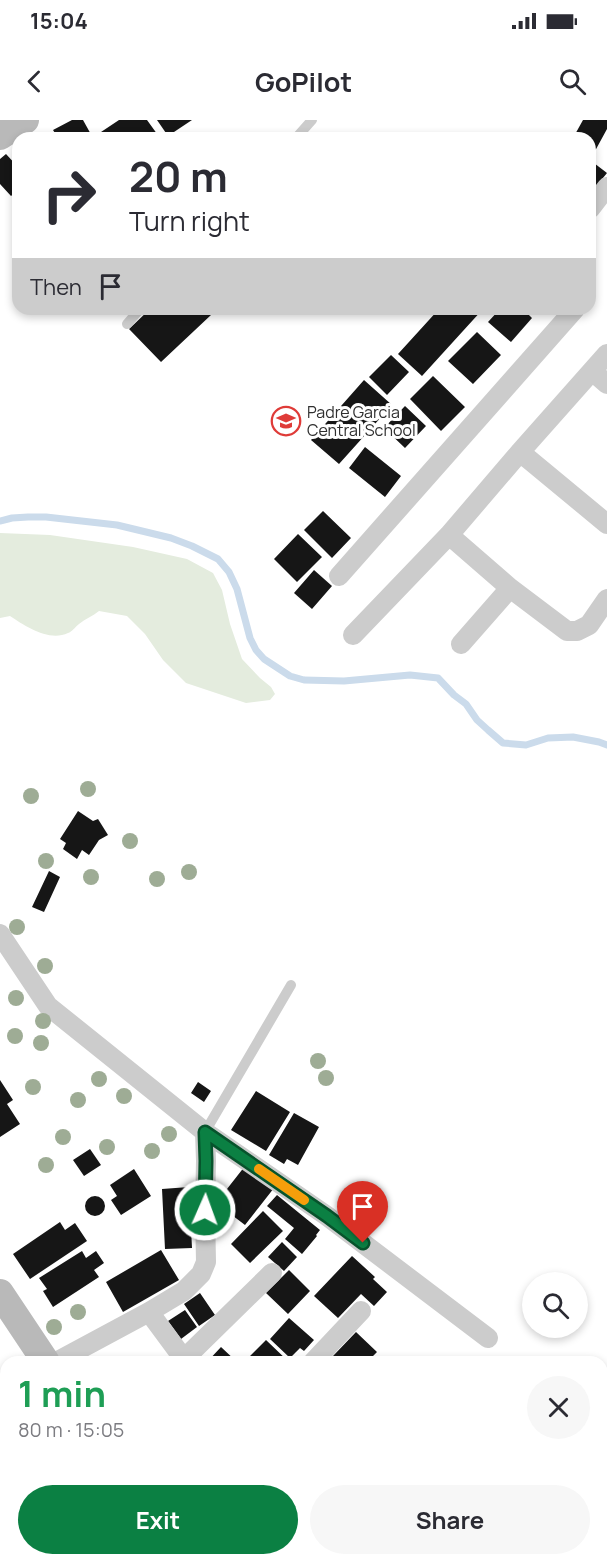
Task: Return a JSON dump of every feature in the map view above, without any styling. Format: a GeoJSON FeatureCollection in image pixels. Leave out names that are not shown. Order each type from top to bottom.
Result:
{"type":"FeatureCollection","features":[{"type":"Feature","properties":{"kind":"street"},"geometry":{"type":"LineString","coordinates":[[0,136],[25,120]]}},
{"type":"Feature","properties":{"kind":"street"},"geometry":{"type":"LineString","coordinates":[[596,201],[607,187]]}},
{"type":"Feature","properties":{"kind":"street"},"geometry":{"type":"LineString","coordinates":[[339,576],[569,315]]}},
{"type":"Feature","properties":{"kind":"street"},"geometry":{"type":"LineString","coordinates":[[353,635],[449,535],[519,452],[607,354]]}},
{"type":"Feature","properties":{"kind":"street"},"geometry":{"type":"LineString","coordinates":[[592,371],[607,384]]}},
{"type":"Feature","properties":{"kind":"street"},"geometry":{"type":"LineString","coordinates":[[519,452],[607,524]]}},
{"type":"Feature","properties":{"kind":"street"},"geometry":{"type":"LineString","coordinates":[[449,535],[510,588],[567,631],[577,631],[589,625],[607,599]]}},
{"type":"Feature","properties":{"kind":"street"},"geometry":{"type":"LineString","coordinates":[[461,644],[510,588]]}},
{"type":"Feature","properties":{"kind":"street"},"geometry":{"type":"LineString","coordinates":[[0,934],[48,1006],[205,1132],[327,1216],[488,1338]]}},
{"type":"Feature","properties":{"kind":"street"},"geometry":{"type":"LineString","coordinates":[[67,1356],[149,1312],[192,1285],[201,1275],[206,1262],[205,1132]]}},
{"type":"Feature","properties":{"kind":"street"},"geometry":{"type":"LineString","coordinates":[[189,1356],[272,1273]]}},
{"type":"Feature","properties":{"kind":"street"},"geometry":{"type":"LineString","coordinates":[[0,1293],[42,1356]]}},
{"type":"Feature","properties":{"kind":"street"},"geometry":{"type":"LineString","coordinates":[[319,1356],[361,1311]]}},
{"type":"Feature","properties":{"kind":"street"},"geometry":{"type":"LineString","coordinates":[[149,1312],[182,1356]]}},
{"type":"Feature","properties":{"kind":"lane"},"geometry":{"type":"LineString","coordinates":[[301,132],[312,120]]}},
{"type":"Feature","properties":{"kind":"lane"},"geometry":{"type":"LineString","coordinates":[[127,324],[135,315]]}},
{"type":"Feature","properties":{"kind":"lane"},"geometry":{"type":"LineString","coordinates":[[205,1132],[291,985]]}},
{"type":"Feature","properties":{"kind":"shaded area"},"geometry":{"type":"Polygon","coordinates":[[[0,533],[50,535],[133,547],[187,559],[213,573],[222,590],[242,659],[271,687],[275,694],[270,700],[246,703],[186,683],[163,660],[145,634],[127,616],[99,611],[69,632],[53,636],[38,632],[10,616],[0,618],[0,533]]]}},
{"type":"Feature","properties":{"kind":"building"},"geometry":{"type":"Polygon","coordinates":[[[72,120],[83,120],[90,132],[54,132],[53,130],[72,120]]]}},
{"type":"Feature","properties":{"kind":"building"},"geometry":{"type":"Polygon","coordinates":[[[119,120],[147,120],[156,132],[101,132],[119,120]]]}},
{"type":"Feature","properties":{"kind":"building"},"geometry":{"type":"Polygon","coordinates":[[[157,120],[192,120],[174,132],[165,132],[157,120]]]}},
{"type":"Feature","properties":{"kind":"building"},"geometry":{"type":"Polygon","coordinates":[[[583,120],[607,120],[607,129],[596,149],[596,132],[576,132],[583,120]]]}},
{"type":"Feature","properties":{"kind":"building"},"geometry":{"type":"Polygon","coordinates":[[[6,154],[12,160],[11,196],[0,184],[0,159],[6,154]]]}},
{"type":"Feature","properties":{"kind":"building"},"geometry":{"type":"Polygon","coordinates":[[[596,165],[607,173],[596,187],[596,165]]]}},
{"type":"Feature","properties":{"kind":"building"},"geometry":{"type":"Polygon","coordinates":[[[144,315],[211,315],[161,362],[129,329],[144,315]]]}},
{"type":"Feature","properties":{"kind":"building"},"geometry":{"type":"Polygon","coordinates":[[[434,315],[478,315],[422,376],[398,354],[434,315]]]}},
{"type":"Feature","properties":{"kind":"building"},"geometry":{"type":"Polygon","coordinates":[[[494,315],[529,315],[532,318],[511,342],[488,322],[494,315]]]}},
{"type":"Feature","properties":{"kind":"building"},"geometry":{"type":"Polygon","coordinates":[[[477,332],[501,355],[473,384],[448,361],[477,332]]]}},
{"type":"Feature","properties":{"kind":"building"},"geometry":{"type":"Polygon","coordinates":[[[391,355],[409,372],[387,395],[369,377],[391,355]]]}},
{"type":"Feature","properties":{"kind":"building"},"geometry":{"type":"Polygon","coordinates":[[[433,376],[465,407],[441,431],[410,399],[433,376]]]}},
{"type":"Feature","properties":{"kind":"building"},"geometry":{"type":"Polygon","coordinates":[[[364,380],[392,405],[339,464],[311,440],[364,380]]]}},
{"type":"Feature","properties":{"kind":"building"},"geometry":{"type":"Polygon","coordinates":[[[405,406],[426,426],[405,448],[384,428],[405,406]]]}},
{"type":"Feature","properties":{"kind":"building"},"geometry":{"type":"Polygon","coordinates":[[[365,447],[401,476],[385,497],[349,468],[365,447]]]}},
{"type":"Feature","properties":{"kind":"building"},"geometry":{"type":"Polygon","coordinates":[[[323,511],[351,538],[332,558],[304,530],[323,511]]]}},
{"type":"Feature","properties":{"kind":"building"},"geometry":{"type":"Polygon","coordinates":[[[298,534],[322,557],[297,582],[274,559],[298,534]]]}},
{"type":"Feature","properties":{"kind":"building"},"geometry":{"type":"Polygon","coordinates":[[[314,570],[332,586],[312,609],[294,593],[314,570]]]}},
{"type":"Feature","properties":{"kind":"building"},"geometry":{"type":"Polygon","coordinates":[[[78,811],[93,821],[98,819],[108,835],[99,840],[89,855],[82,850],[77,859],[63,849],[66,843],[60,839],[78,811]]]}},
{"type":"Feature","properties":{"kind":"building"},"geometry":{"type":"Polygon","coordinates":[[[49,871],[60,877],[44,912],[32,907],[49,871]]]}},
{"type":"Feature","properties":{"kind":"building"},"geometry":{"type":"Polygon","coordinates":[[[0,1080],[13,1100],[7,1104],[20,1124],[0,1137],[0,1080]]]}},
{"type":"Feature","properties":{"kind":"building"},"geometry":{"type":"Polygon","coordinates":[[[198,1082],[211,1091],[204,1102],[191,1093],[198,1082]]]}},
{"type":"Feature","properties":{"kind":"building"},"geometry":{"type":"Polygon","coordinates":[[[256,1091],[290,1112],[266,1151],[231,1130],[256,1091]]]}},
{"type":"Feature","properties":{"kind":"building"},"geometry":{"type":"Polygon","coordinates":[[[294,1113],[319,1127],[298,1165],[287,1159],[284,1164],[269,1155],[294,1113]]]}},
{"type":"Feature","properties":{"kind":"building"},"geometry":{"type":"Polygon","coordinates":[[[90,1149],[101,1165],[84,1176],[73,1160],[90,1149]]]}},
{"type":"Feature","properties":{"kind":"building"},"geometry":{"type":"Polygon","coordinates":[[[245,1166],[274,1188],[245,1225],[216,1203],[245,1166]]]}},
{"type":"Feature","properties":{"kind":"building"},"geometry":{"type":"Polygon","coordinates":[[[134,1169],[151,1196],[121,1215],[111,1200],[117,1196],[110,1185],[134,1169]]]}},
{"type":"Feature","properties":{"kind":"building"},"geometry":{"type":"Polygon","coordinates":[[[189,1187],[192,1248],[165,1249],[162,1189],[189,1187]]]}},
{"type":"Feature","properties":{"kind":"building"},"geometry":{"type":"Polygon","coordinates":[[[277,1195],[320,1230],[302,1254],[285,1239],[294,1228],[267,1206],[277,1195]]]}},
{"type":"Feature","properties":{"kind":"building"},"geometry":{"type":"Polygon","coordinates":[[[91,1196],[99,1196],[105,1202],[105,1210],[99,1216],[91,1216],[85,1210],[85,1202],[91,1196]]]}},
{"type":"Feature","properties":{"kind":"building"},"geometry":{"type":"Polygon","coordinates":[[[263,1211],[283,1231],[250,1263],[231,1244],[263,1211]]]}},
{"type":"Feature","properties":{"kind":"building"},"geometry":{"type":"Polygon","coordinates":[[[60,1222],[65,1230],[75,1223],[87,1241],[30,1279],[13,1254],[60,1222]]]}},
{"type":"Feature","properties":{"kind":"building"},"geometry":{"type":"Polygon","coordinates":[[[282,1242],[297,1257],[284,1271],[268,1257],[282,1242]]]}},
{"type":"Feature","properties":{"kind":"building"},"geometry":{"type":"Polygon","coordinates":[[[161,1250],[179,1280],[123,1312],[106,1282],[161,1250]]]}},
{"type":"Feature","properties":{"kind":"building"},"geometry":{"type":"Polygon","coordinates":[[[82,1251],[86,1258],[96,1251],[104,1263],[94,1270],[99,1277],[53,1307],[43,1291],[47,1289],[39,1278],[82,1251]]]}},
{"type":"Feature","properties":{"kind":"building"},"geometry":{"type":"Polygon","coordinates":[[[352,1256],[375,1277],[373,1279],[387,1292],[374,1306],[361,1294],[338,1318],[314,1296],[352,1256]]]}},
{"type":"Feature","properties":{"kind":"building"},"geometry":{"type":"Polygon","coordinates":[[[289,1270],[310,1291],[288,1314],[266,1293],[289,1270]]]}},
{"type":"Feature","properties":{"kind":"building"},"geometry":{"type":"Polygon","coordinates":[[[200,1293],[215,1315],[199,1326],[184,1304],[200,1293]]]}},
{"type":"Feature","properties":{"kind":"building"},"geometry":{"type":"Polygon","coordinates":[[[185,1310],[197,1327],[181,1339],[168,1321],[185,1310]]]}},
{"type":"Feature","properties":{"kind":"building"},"geometry":{"type":"Polygon","coordinates":[[[289,1318],[314,1340],[304,1351],[300,1348],[292,1356],[288,1356],[270,1339],[289,1318]]]}},
{"type":"Feature","properties":{"kind":"building"},"geometry":{"type":"Polygon","coordinates":[[[356,1332],[377,1352],[373,1356],[333,1356],[356,1332]]]}},
{"type":"Feature","properties":{"kind":"building"},"geometry":{"type":"Polygon","coordinates":[[[266,1340],[283,1356],[250,1356],[266,1340]]]}},
{"type":"Feature","properties":{"kind":"building"},"geometry":{"type":"Polygon","coordinates":[[[221,1347],[231,1356],[213,1356],[221,1347]]]}},
{"type":"Feature","properties":{"kind":"waterway"},"geometry":{"type":"LineString","coordinates":[[0,521],[12,518],[46,517],[117,525],[171,538],[218,559],[229,572],[237,589],[250,638],[256,650],[264,659],[290,676],[304,680],[344,681],[410,675],[438,678],[466,704],[477,720],[503,743],[526,745],[548,738],[573,737],[607,745]]}},
{"type":"Feature","properties":{"kind":"slow traffic"},"geometry":{"type":"LineString","coordinates":[[259,1169],[304,1200]]}},
{"type":"Feature","properties":{"kind":"place","name":"Padre Garcia Central School"},"geometry":{"type":"Point","coordinates":[286,421]}},
{"type":"Feature","properties":{"kind":"route"},"geometry":{"type":"LineString","coordinates":[[205,1210],[205,1132],[363,1243]]}}]}
